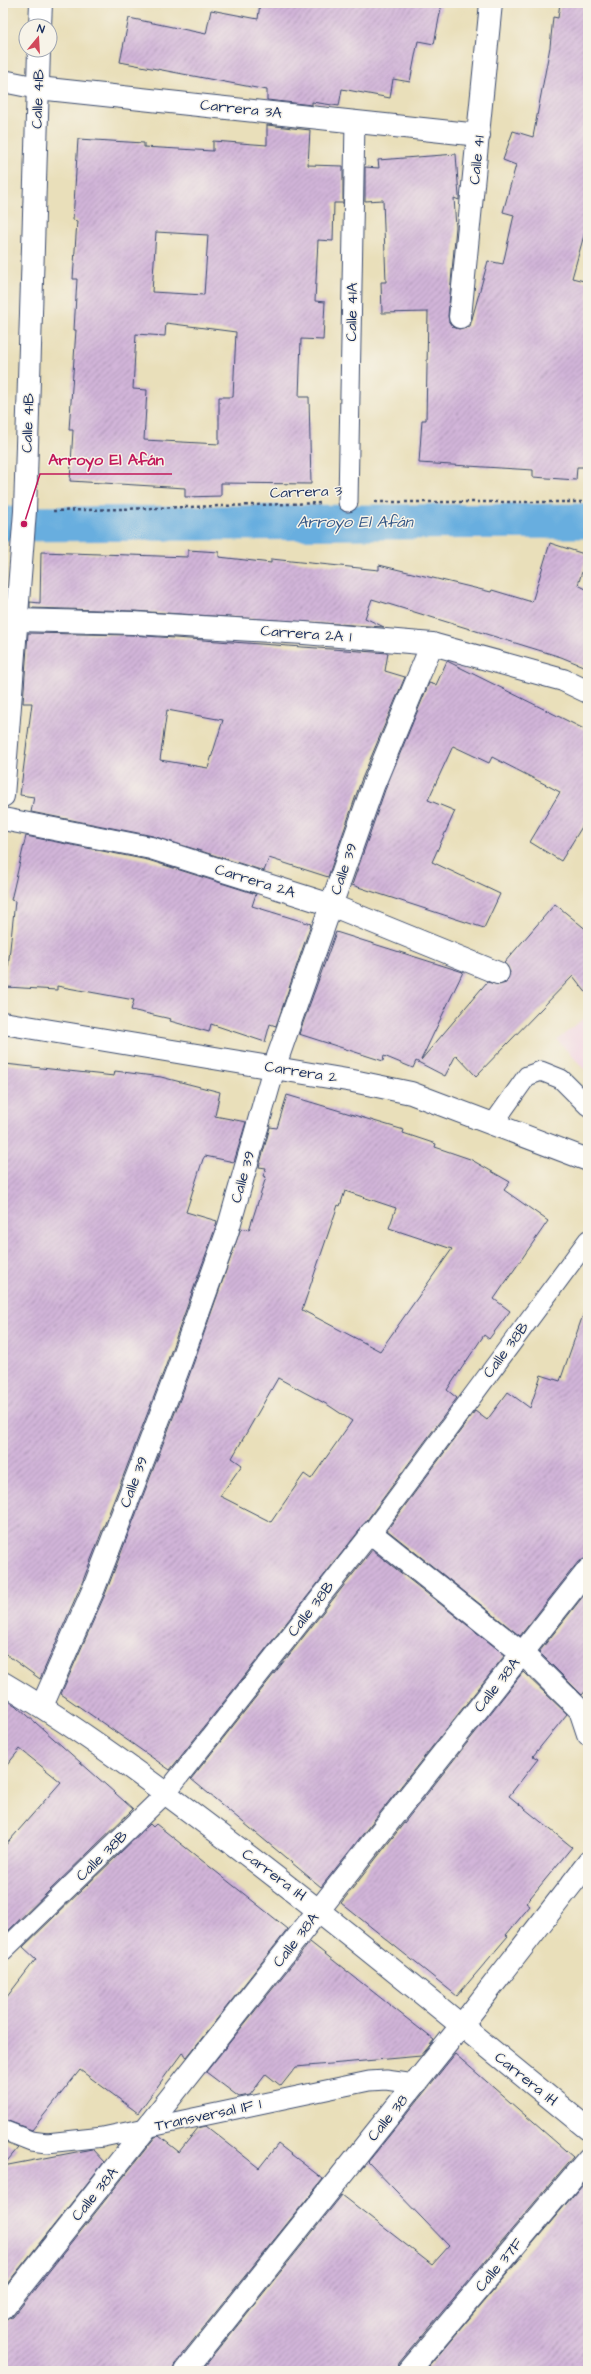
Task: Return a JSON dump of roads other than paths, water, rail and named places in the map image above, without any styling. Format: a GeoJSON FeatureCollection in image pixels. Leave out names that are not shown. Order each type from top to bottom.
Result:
{"type":"FeatureCollection","features":[{"type":"Feature","properties":{"kind":"street"},"geometry":{"type":"LineString","coordinates":[[40,18],[41,3]]}},
{"type":"Feature","properties":{"kind":"street","name":"Calle 41"},"geometry":{"type":"LineString","coordinates":[[460,318],[492,3]]}},
{"type":"Feature","properties":{"kind":"street","name":"Calle 41B"},"geometry":{"type":"LineString","coordinates":[[3,796],[25,511],[39,58]]}},
{"type":"Feature","properties":{"kind":"street","name":"Carrera 3A"},"geometry":{"type":"LineString","coordinates":[[3,81],[38,88],[479,135]]}},
{"type":"Feature","properties":{"kind":"street","name":"Carrera 2A 1"},"geometry":{"type":"LineString","coordinates":[[17,620],[133,623],[304,633],[432,644],[563,680],[588,692]]}},
{"type":"Feature","properties":{"kind":"street","name":"Calle 39"},"geometry":{"type":"LineString","coordinates":[[42,1706],[94,1588],[179,1364],[227,1233],[274,1068],[331,905],[373,786],[432,644]]}},
{"type":"Feature","properties":{"kind":"street","name":"Carrera 2A"},"geometry":{"type":"LineString","coordinates":[[3,819],[151,848],[331,905],[498,973]]}},
{"type":"Feature","properties":{"kind":"street","name":"Carrera 2"},"geometry":{"type":"LineString","coordinates":[[3,1023],[353,1081],[411,1093],[588,1160]]}},
{"type":"Feature","properties":{"kind":"street"},"geometry":{"type":"LineString","coordinates":[[371,1533],[522,1653],[580,1710],[588,1734]]}},
{"type":"Feature","properties":{"kind":"street","name":"Calle 38A"},"geometry":{"type":"LineString","coordinates":[[3,2309],[148,2128],[588,1570]]}},
{"type":"Feature","properties":{"kind":"street","name":"Carrera 1H"},"geometry":{"type":"LineString","coordinates":[[3,1683],[42,1706],[166,1793],[319,1910],[588,2130]]}},
{"type":"Feature","properties":{"kind":"street","name":"Calle 38"},"geometry":{"type":"LineString","coordinates":[[185,2371],[415,2084],[588,1863]]}},
{"type":"Feature","properties":{"kind":"street","name":"Calle 37F"},"geometry":{"type":"LineString","coordinates":[[409,2371],[588,2159]]}},
{"type":"Feature","properties":{"kind":"lane","name":"Calle 41A"},"geometry":{"type":"LineString","coordinates":[[348,502],[355,122]]}},
{"type":"Feature","properties":{"kind":"lane"},"geometry":{"type":"LineString","coordinates":[[493,1124],[527,1076],[541,1071],[561,1079],[588,1106]]}},
{"type":"Feature","properties":{"kind":"lane","name":"Calle 38B"},"geometry":{"type":"LineString","coordinates":[[3,1951],[166,1793],[371,1533],[588,1240]]}},
{"type":"Feature","properties":{"kind":"lane","name":"Transversal 1F 1"},"geometry":{"type":"LineString","coordinates":[[3,2130],[31,2141],[47,2143],[103,2137],[369,2081],[386,2080],[415,2084]]}},
{"type":"Feature","properties":{"kind":"waterway","name":"Arroyo El Afán"},"geometry":{"type":"LineString","coordinates":[[3,524],[588,521]]}},
{"type":"Feature","properties":{"kind":"place","name":"Arroyo El Afán"},"geometry":{"type":"Point","coordinates":[24,524]}}]}
